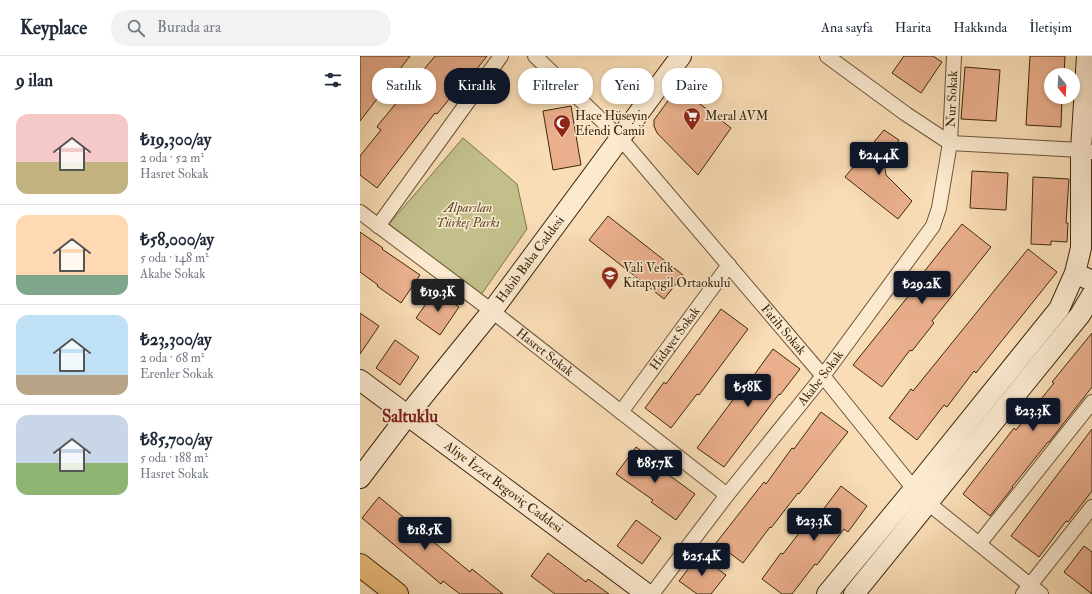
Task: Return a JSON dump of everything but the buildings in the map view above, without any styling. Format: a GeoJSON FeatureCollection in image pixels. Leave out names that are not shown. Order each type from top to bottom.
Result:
{"type":"FeatureCollection","features":[{"type":"Feature","properties":{"kind":"main road"},"geometry":{"type":"LineString","coordinates":[[360,565],[397,594]]}},
{"type":"Feature","properties":{"kind":"street"},"geometry":{"type":"LineString","coordinates":[[378,226],[500,56]]}},
{"type":"Feature","properties":{"kind":"street","name":"Fatih Sokak"},"geometry":{"type":"LineString","coordinates":[[535,56],[621,139],[823,376],[914,489],[928,503],[979,544],[1032,591]]}},
{"type":"Feature","properties":{"kind":"street","name":"Habib Baba Caddesi"},"geometry":{"type":"LineString","coordinates":[[360,478],[407,416],[492,311],[621,139],[681,56]]}},
{"type":"Feature","properties":{"kind":"street"},"geometry":{"type":"LineString","coordinates":[[827,56],[906,114],[950,143],[1086,151]]}},
{"type":"Feature","properties":{"kind":"street","name":"Nur Sokak"},"geometry":{"type":"LineString","coordinates":[[950,143],[954,56]]}},
{"type":"Feature","properties":{"kind":"street"},"geometry":{"type":"LineString","coordinates":[[827,594],[914,489],[1084,277],[1086,251],[1087,56]]}},
{"type":"Feature","properties":{"kind":"street","name":"Akabe Sokak"},"geometry":{"type":"LineString","coordinates":[[652,594],[727,495],[823,376],[934,226],[939,208],[950,143]]}},
{"type":"Feature","properties":{"kind":"street","name":"Hasret Sokak"},"geometry":{"type":"LineString","coordinates":[[360,212],[492,311],[727,495]]}},
{"type":"Feature","properties":{"kind":"street","name":"Hidayet Sokak"},"geometry":{"type":"LineString","coordinates":[[621,412],[729,265]]}},
{"type":"Feature","properties":{"kind":"street"},"geometry":{"type":"LineString","coordinates":[[854,594],[1080,315],[1092,295]]}},
{"type":"Feature","properties":{"kind":"street","name":"Aliye İzzet Begoviç Caddesi"},"geometry":{"type":"LineString","coordinates":[[360,380],[647,594]]}},
{"type":"Feature","properties":{"kind":"street"},"geometry":{"type":"LineString","coordinates":[[979,544],[1092,402]]}},
{"type":"Feature","properties":{"kind":"street"},"geometry":{"type":"LineString","coordinates":[[1032,591],[1092,507]]}},
{"type":"Feature","properties":{"kind":"green space","name":"Alparslan Türkeş Parkı"},"geometry":{"type":"Polygon","coordinates":[[[463,138],[517,184],[527,229],[481,295],[389,224],[463,138]]]}},
{"type":"Feature","properties":{"kind":"place","name":"Meral AVM"},"geometry":{"type":"Point","coordinates":[692,131]}},
{"type":"Feature","properties":{"kind":"place","name":"Hace Hüseyin Efendi Camii"},"geometry":{"type":"Point","coordinates":[562,138]}},
{"type":"Feature","properties":{"kind":"place","name":"Vali Vefik Kitapçıgil Ortaokulu"},"geometry":{"type":"Point","coordinates":[610,290]}},
{"type":"Feature","properties":{"kind":"district","name":"Saltuklu"},"geometry":{"type":"Point","coordinates":[410,416]}}]}
